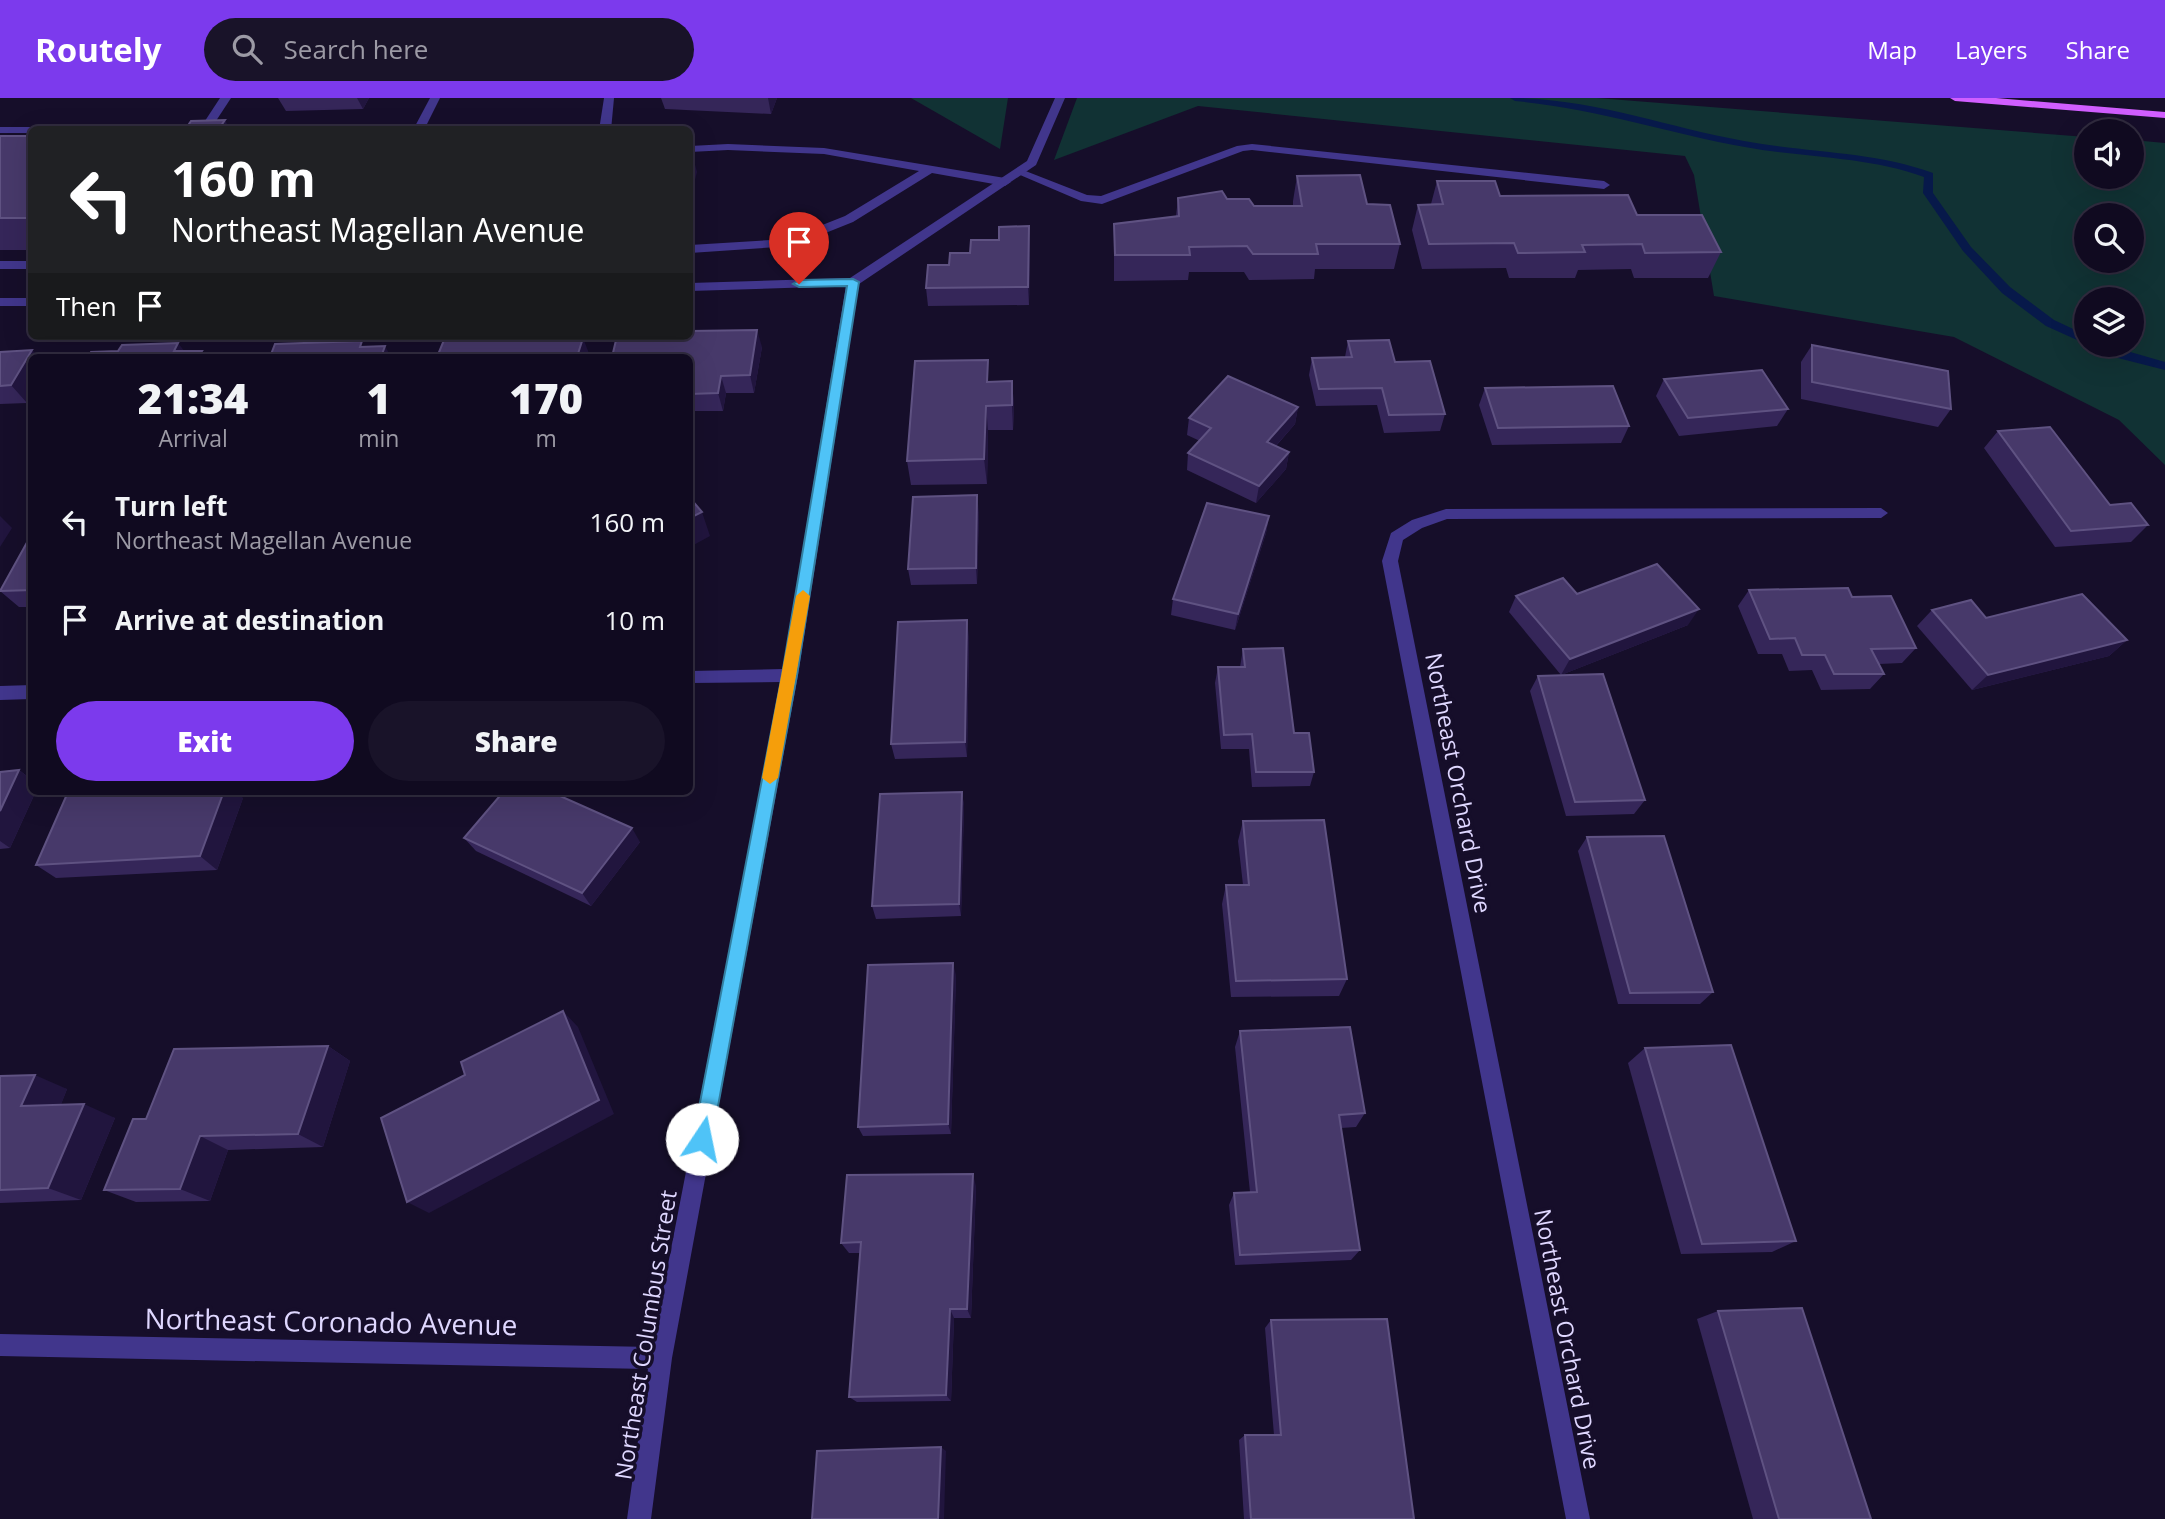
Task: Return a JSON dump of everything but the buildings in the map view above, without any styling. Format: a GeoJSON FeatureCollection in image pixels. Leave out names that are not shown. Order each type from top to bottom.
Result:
{"type":"FeatureCollection","features":[{"type":"Feature","properties":{"kind":"main road"},"geometry":{"type":"LineString","coordinates":[[1955,98],[2165,115]]}},
{"type":"Feature","properties":{"kind":"street"},"geometry":{"type":"LineString","coordinates":[[207,126],[226,98]]}},
{"type":"Feature","properties":{"kind":"street"},"geometry":{"type":"LineString","coordinates":[[420,126],[435,98]]}},
{"type":"Feature","properties":{"kind":"street"},"geometry":{"type":"LineString","coordinates":[[606,126],[609,98]]}},
{"type":"Feature","properties":{"kind":"street"},"geometry":{"type":"LineString","coordinates":[[693,287],[853,282],[1031,163],[1060,98]]}},
{"type":"Feature","properties":{"kind":"street"},"geometry":{"type":"LineString","coordinates":[[0,130],[28,130]]}},
{"type":"Feature","properties":{"kind":"street"},"geometry":{"type":"LineString","coordinates":[[693,149],[729,147],[824,151],[930,169],[1012,177],[1102,201],[1241,148],[1252,147],[1604,185]]}},
{"type":"Feature","properties":{"kind":"street"},"geometry":{"type":"LineString","coordinates":[[693,249],[789,243],[849,219],[930,169]]}},
{"type":"Feature","properties":{"kind":"street"},"geometry":{"type":"LineString","coordinates":[[0,265],[28,265]]}},
{"type":"Feature","properties":{"kind":"street","name":"Northeast Columbus Street"},"geometry":{"type":"LineString","coordinates":[[639,1519],[662,1358],[790,675],[853,282]]}},
{"type":"Feature","properties":{"kind":"street"},"geometry":{"type":"LineString","coordinates":[[0,302],[28,302]]}},
{"type":"Feature","properties":{"kind":"street","name":"Northeast Orchard Drive"},"geometry":{"type":"LineString","coordinates":[[1578,1519],[1390,561],[1396,537],[1417,524],[1446,514],[1881,513]]}},
{"type":"Feature","properties":{"kind":"street"},"geometry":{"type":"LineString","coordinates":[[693,677],[790,675]]}},
{"type":"Feature","properties":{"kind":"street"},"geometry":{"type":"LineString","coordinates":[[0,693],[28,692]]}},
{"type":"Feature","properties":{"kind":"street","name":"Northeast Coronado Avenue"},"geometry":{"type":"LineString","coordinates":[[0,1345],[662,1358]]}},
{"type":"Feature","properties":{"kind":"green space"},"geometry":{"type":"Polygon","coordinates":[[[911,98],[1008,98],[1000,149],[911,98]]]}},
{"type":"Feature","properties":{"kind":"green space"},"geometry":{"type":"Polygon","coordinates":[[[1077,98],[1597,98],[2074,136],[2074,189],[2144,189],[2144,141],[2165,143],[2165,465],[2119,420],[1954,337],[1714,296],[1694,175],[1685,156],[1198,106],[1054,160],[1077,98]]]}},
{"type":"Feature","properties":{"kind":"waterway"},"geometry":{"type":"LineString","coordinates":[[1515,98],[1568,104],[1755,146],[1887,163],[1929,175],[1928,193],[1967,249],[2006,290],[2050,323],[2074,334]]}},
{"type":"Feature","properties":{"kind":"waterway"},"geometry":{"type":"LineString","coordinates":[[2130,357],[2165,366]]}},
{"type":"Feature","properties":{"kind":"slow traffic"},"geometry":{"type":"LineString","coordinates":[[770,778],[803,596]]}},
{"type":"Feature","properties":{"kind":"route"},"geometry":{"type":"LineString","coordinates":[[702,1139],[790,675],[853,282],[799,284]]}}]}
